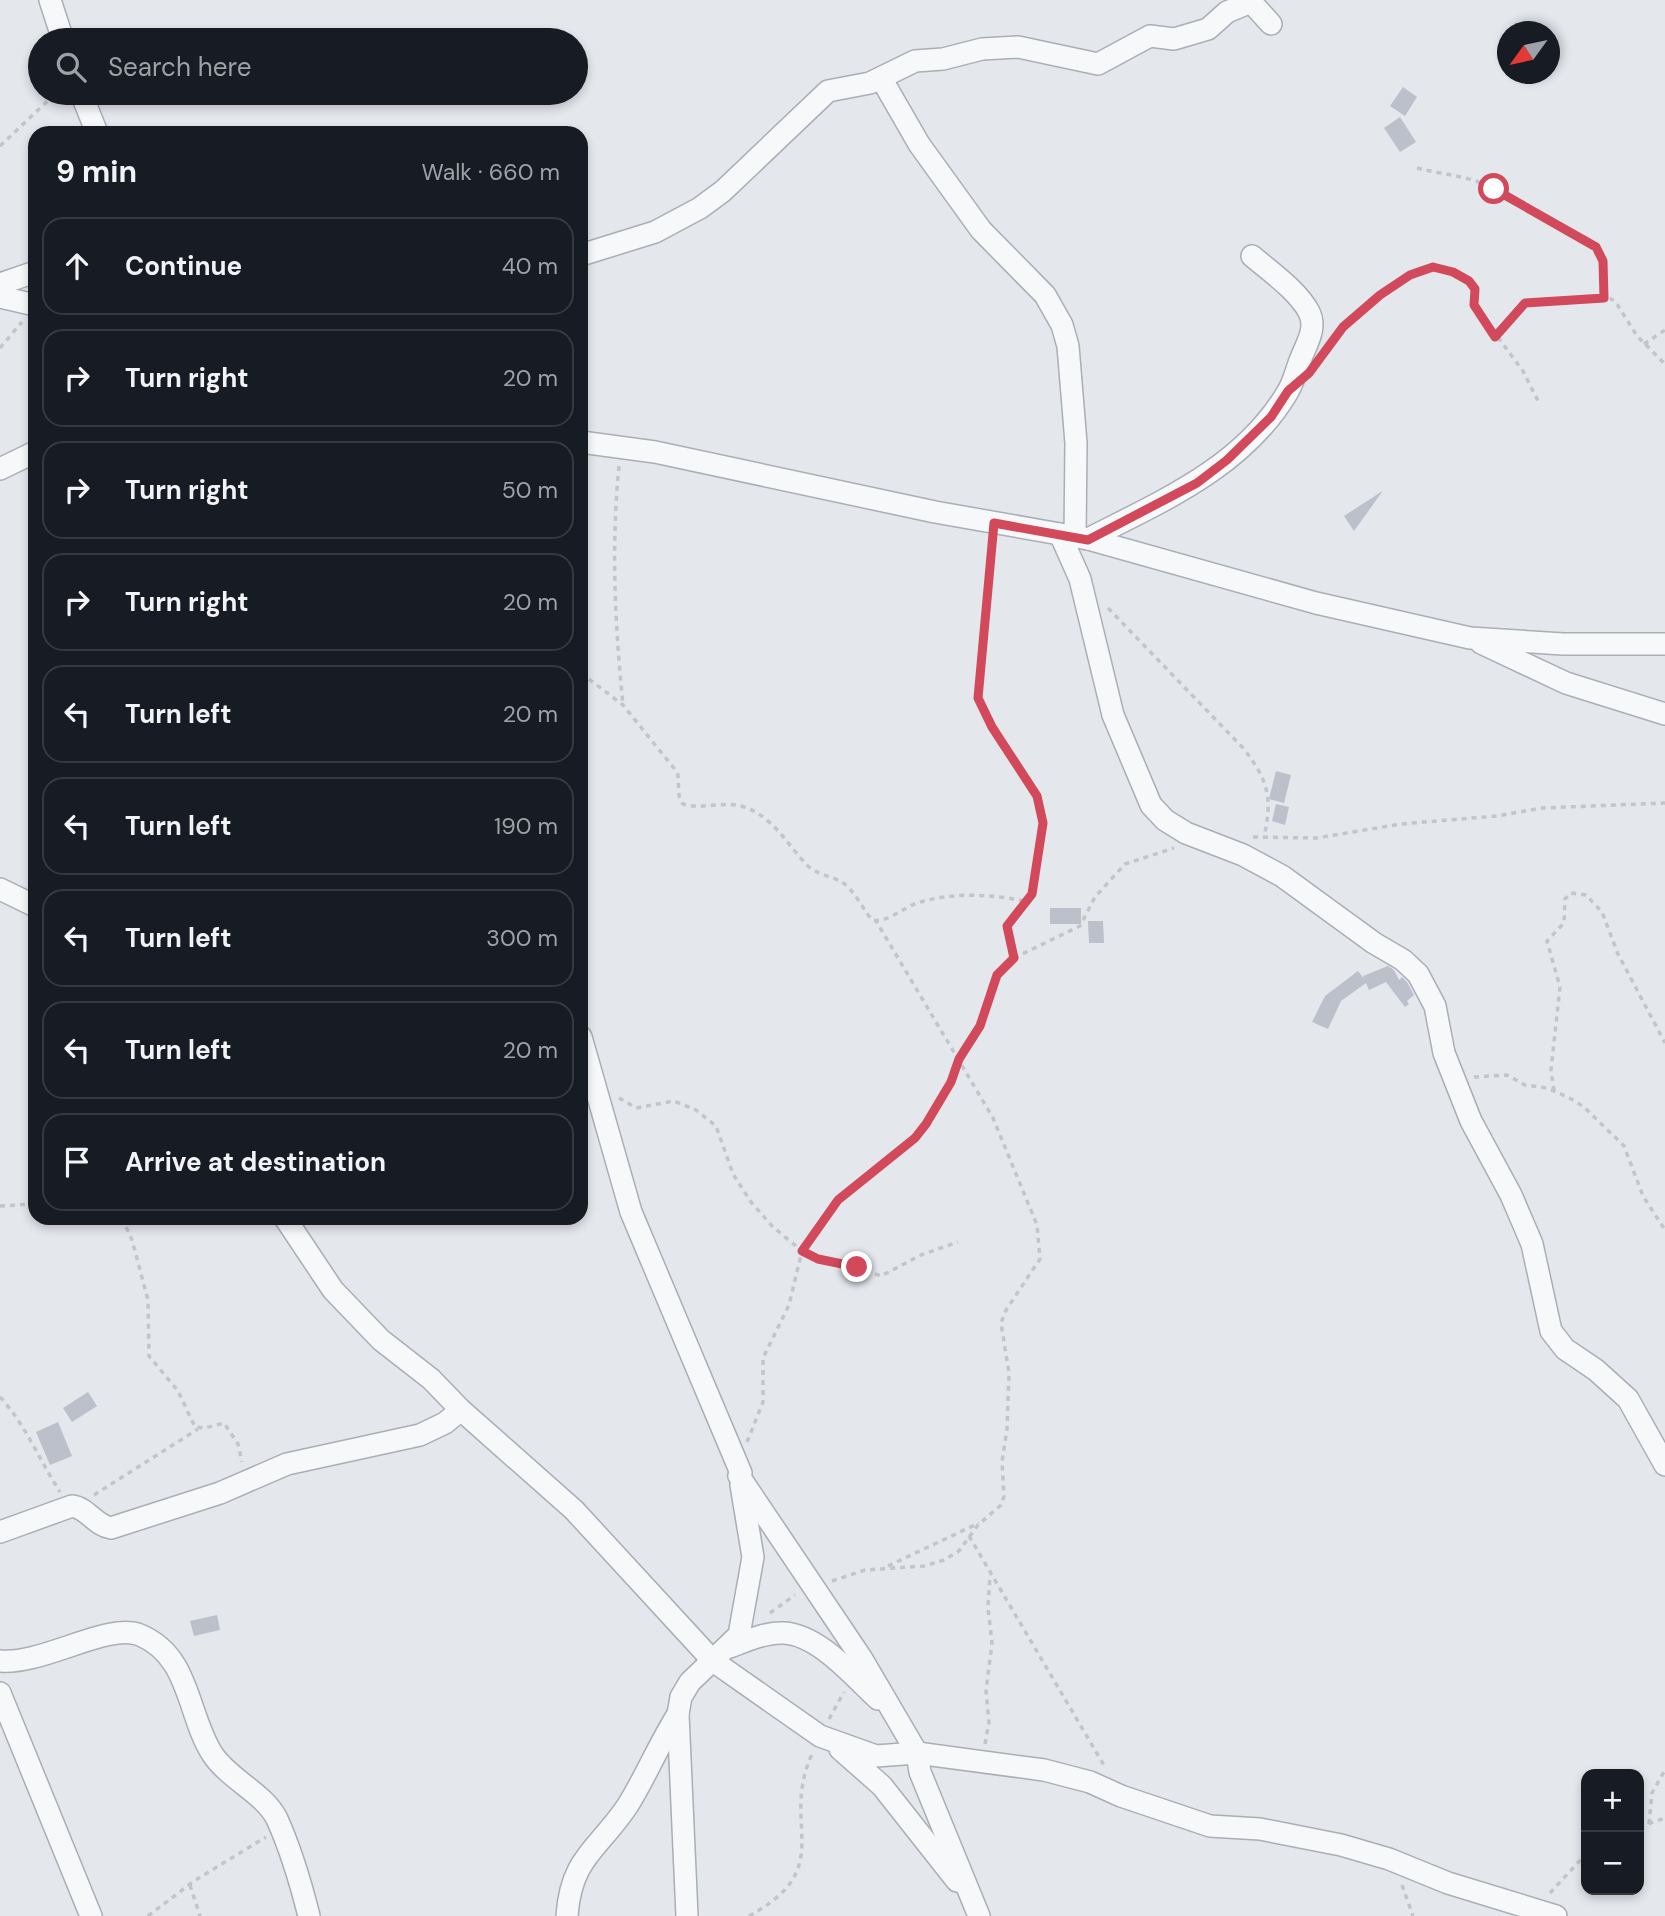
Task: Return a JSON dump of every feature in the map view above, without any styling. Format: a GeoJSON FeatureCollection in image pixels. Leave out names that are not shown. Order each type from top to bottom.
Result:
{"type":"FeatureCollection","features":[{"type":"Feature","properties":{"kind":"street"},"geometry":{"type":"LineString","coordinates":[[50,0],[59,28]]}},
{"type":"Feature","properties":{"kind":"street"},"geometry":{"type":"LineString","coordinates":[[588,253],[655,232],[683,218],[723,191],[825,92],[881,78],[915,61],[943,60],[998,48],[1018,47],[1098,64],[1150,36],[1174,39],[1208,29],[1227,12],[1251,2],[1271,24]]}},
{"type":"Feature","properties":{"kind":"street"},"geometry":{"type":"LineString","coordinates":[[881,78],[919,144],[981,230],[1045,295],[1062,325],[1068,346],[1076,443],[1074,537],[1080,579],[1110,704],[1141,788],[1151,805],[1165,820],[1198,839],[1243,855],[1282,876],[1410,966],[1435,1006],[1444,1053],[1471,1121],[1511,1195],[1532,1244],[1551,1331],[1556,1341],[1611,1382],[1628,1399],[1665,1465]]}},
{"type":"Feature","properties":{"kind":"street"},"geometry":{"type":"LineString","coordinates":[[86,105],[94,126]]}},
{"type":"Feature","properties":{"kind":"street"},"geometry":{"type":"LineString","coordinates":[[1074,537],[1197,483],[1258,432],[1288,391],[1309,339],[1312,321],[1308,311],[1278,278],[1252,256]]}},
{"type":"Feature","properties":{"kind":"street"},"geometry":{"type":"LineString","coordinates":[[0,284],[28,274]]}},
{"type":"Feature","properties":{"kind":"street"},"geometry":{"type":"LineString","coordinates":[[0,297],[28,310]]}},
{"type":"Feature","properties":{"kind":"street"},"geometry":{"type":"LineString","coordinates":[[588,443],[655,452],[994,523],[1074,537],[1317,603],[1470,638],[1563,644],[1665,644]]}},
{"type":"Feature","properties":{"kind":"street"},"geometry":{"type":"LineString","coordinates":[[0,469],[28,455]]}},
{"type":"Feature","properties":{"kind":"street"},"geometry":{"type":"LineString","coordinates":[[1470,638],[1566,683],[1665,714]]}},
{"type":"Feature","properties":{"kind":"street"},"geometry":{"type":"LineString","coordinates":[[0,889],[28,903]]}},
{"type":"Feature","properties":{"kind":"street"},"geometry":{"type":"LineString","coordinates":[[588,1059],[631,1212],[738,1470],[812,1588],[862,1659],[917,1753],[920,1772],[976,1909]]}},
{"type":"Feature","properties":{"kind":"street"},"geometry":{"type":"LineString","coordinates":[[290,1225],[333,1290],[347,1306],[583,1519],[713,1661],[824,1737],[882,1786],[976,1909]]}},
{"type":"Feature","properties":{"kind":"street"},"geometry":{"type":"LineString","coordinates":[[0,1532],[68,1507],[83,1509],[97,1522],[110,1528],[247,1483],[287,1464],[420,1435],[445,1423],[461,1410]]}},
{"type":"Feature","properties":{"kind":"street"},"geometry":{"type":"LineString","coordinates":[[567,1916],[572,1882],[578,1867],[626,1808],[677,1714],[690,1682],[730,1647],[739,1635],[753,1557],[738,1470]]}},
{"type":"Feature","properties":{"kind":"street"},"geometry":{"type":"LineString","coordinates":[[0,1661],[36,1660],[115,1633],[140,1635],[173,1662],[214,1757],[272,1811],[309,1916]]}},
{"type":"Feature","properties":{"kind":"street"},"geometry":{"type":"LineString","coordinates":[[730,1647],[782,1633],[800,1636],[891,1709]]}},
{"type":"Feature","properties":{"kind":"street"},"geometry":{"type":"LineString","coordinates":[[0,1693],[91,1916]]}},
{"type":"Feature","properties":{"kind":"street"},"geometry":{"type":"LineString","coordinates":[[677,1714],[687,1916]]}},
{"type":"Feature","properties":{"kind":"street"},"geometry":{"type":"LineString","coordinates":[[824,1737],[876,1756],[917,1753],[1044,1770],[1090,1782],[1121,1796],[1210,1826],[1260,1829],[1341,1845],[1389,1859],[1448,1883],[1547,1913]]}},
{"type":"Feature","properties":{"kind":"path"},"geometry":{"type":"LineString","coordinates":[[0,146],[43,105]]}},
{"type":"Feature","properties":{"kind":"path"},"geometry":{"type":"LineString","coordinates":[[1417,168],[1475,181],[1494,189],[1586,240],[1602,256],[1604,298]]}},
{"type":"Feature","properties":{"kind":"path"},"geometry":{"type":"LineString","coordinates":[[1323,355],[1360,310],[1410,275],[1433,267],[1453,272],[1473,285],[1474,305],[1495,337],[1523,371],[1540,405]]}},
{"type":"Feature","properties":{"kind":"path"},"geometry":{"type":"LineString","coordinates":[[1495,337],[1525,303],[1604,298],[1615,301],[1644,344],[1665,365]]}},
{"type":"Feature","properties":{"kind":"path"},"geometry":{"type":"LineString","coordinates":[[0,348],[28,315]]}},
{"type":"Feature","properties":{"kind":"path"},"geometry":{"type":"LineString","coordinates":[[1644,344],[1665,330]]}},
{"type":"Feature","properties":{"kind":"path"},"geometry":{"type":"LineString","coordinates":[[621,447],[614,523],[616,631],[623,705]]}},
{"type":"Feature","properties":{"kind":"path"},"geometry":{"type":"LineString","coordinates":[[994,523],[978,698],[987,719],[1037,796],[1043,823],[1034,887],[1007,926],[1014,958]]}},
{"type":"Feature","properties":{"kind":"path"},"geometry":{"type":"LineString","coordinates":[[1080,579],[1243,748],[1261,771],[1270,811],[1265,837]]}},
{"type":"Feature","properties":{"kind":"path"},"geometry":{"type":"LineString","coordinates":[[588,678],[623,705],[677,772],[678,796],[683,804],[692,807],[740,806],[754,812],[774,826],[811,869],[848,887],[876,921],[993,1118],[1017,1184],[1037,1225],[1039,1263],[1006,1310],[1001,1323],[1009,1373],[1007,1429],[1002,1462],[1004,1496],[1001,1505],[969,1536],[959,1551],[944,1560],[924,1566],[865,1570],[785,1600],[767,1616]]}},
{"type":"Feature","properties":{"kind":"path"},"geometry":{"type":"LineString","coordinates":[[1251,837],[1316,838],[1401,824],[1497,816],[1542,808],[1665,803]]}},
{"type":"Feature","properties":{"kind":"path"},"geometry":{"type":"LineString","coordinates":[[738,1470],[763,1402],[763,1358],[789,1305],[802,1251],[838,1200],[915,1138],[926,1124],[951,1082],[959,1059],[980,1026],[997,975],[1014,958],[1080,926],[1095,898],[1125,864],[1198,839]]}},
{"type":"Feature","properties":{"kind":"path"},"geometry":{"type":"LineString","coordinates":[[1554,1091],[1551,1070],[1560,987],[1547,941],[1564,923],[1565,899],[1574,891],[1592,900],[1602,912],[1618,954],[1665,1043]]}},
{"type":"Feature","properties":{"kind":"path"},"geometry":{"type":"LineString","coordinates":[[876,921],[916,903],[934,900],[992,895],[1026,902]]}},
{"type":"Feature","properties":{"kind":"path"},"geometry":{"type":"LineString","coordinates":[[1455,1079],[1503,1074],[1525,1086],[1554,1091],[1584,1107],[1623,1146],[1643,1196],[1665,1230]]}},
{"type":"Feature","properties":{"kind":"path"},"geometry":{"type":"LineString","coordinates":[[598,1089],[636,1108],[674,1101],[696,1110],[716,1126],[733,1174],[751,1202],[802,1251],[818,1259],[846,1263],[881,1276],[921,1255],[958,1242]]}},
{"type":"Feature","properties":{"kind":"path"},"geometry":{"type":"LineString","coordinates":[[0,1206],[28,1204]]}},
{"type":"Feature","properties":{"kind":"path"},"geometry":{"type":"LineString","coordinates":[[125,1225],[132,1240],[148,1300],[149,1356],[178,1391],[198,1429]]}},
{"type":"Feature","properties":{"kind":"path"},"geometry":{"type":"LineString","coordinates":[[0,1397],[17,1416],[37,1457],[68,1507],[107,1489],[135,1467],[198,1429],[220,1423],[229,1427],[238,1444],[247,1483]]}},
{"type":"Feature","properties":{"kind":"path"},"geometry":{"type":"LineString","coordinates":[[886,1567],[940,1544],[985,1519]]}},
{"type":"Feature","properties":{"kind":"path"},"geometry":{"type":"LineString","coordinates":[[969,1536],[1106,1768]]}},
{"type":"Feature","properties":{"kind":"path"},"geometry":{"type":"LineString","coordinates":[[983,1761],[989,1722],[986,1690],[992,1643],[988,1608],[991,1573]]}},
{"type":"Feature","properties":{"kind":"path"},"geometry":{"type":"LineString","coordinates":[[749,1916],[775,1900],[800,1870],[801,1784],[853,1676]]}},
{"type":"Feature","properties":{"kind":"path"},"geometry":{"type":"LineString","coordinates":[[1649,1824],[1652,1793],[1665,1770]]}},
{"type":"Feature","properties":{"kind":"path"},"geometry":{"type":"LineString","coordinates":[[1644,1826],[1665,1818]]}},
{"type":"Feature","properties":{"kind":"path"},"geometry":{"type":"LineString","coordinates":[[148,1916],[190,1884],[280,1829]]}},
{"type":"Feature","properties":{"kind":"path"},"geometry":{"type":"LineString","coordinates":[[1547,1913],[1556,1884],[1581,1859]]}},
{"type":"Feature","properties":{"kind":"path"},"geometry":{"type":"LineString","coordinates":[[190,1884],[200,1916]]}},
{"type":"Feature","properties":{"kind":"building"},"geometry":{"type":"Polygon","coordinates":[[[1403,87],[1417,97],[1405,116],[1390,106],[1403,87]]]}},
{"type":"Feature","properties":{"kind":"building"},"geometry":{"type":"Polygon","coordinates":[[[1400,117],[1416,142],[1400,152],[1384,128],[1400,117]]]}},
{"type":"Feature","properties":{"kind":"building"},"geometry":{"type":"Polygon","coordinates":[[[1382,492],[1354,531],[1344,516],[1382,492]]]}},
{"type":"Feature","properties":{"kind":"building"},"geometry":{"type":"Polygon","coordinates":[[[1276,771],[1291,775],[1284,803],[1269,799],[1276,771]]]}},
{"type":"Feature","properties":{"kind":"building"},"geometry":{"type":"Polygon","coordinates":[[[1276,804],[1289,807],[1285,825],[1272,821],[1276,804]]]}},
{"type":"Feature","properties":{"kind":"building"},"geometry":{"type":"Polygon","coordinates":[[[1050,908],[1081,908],[1081,924],[1050,924],[1050,908]]]}},
{"type":"Feature","properties":{"kind":"building"},"geometry":{"type":"Polygon","coordinates":[[[1088,921],[1103,921],[1104,943],[1089,943],[1088,921]]]}},
{"type":"Feature","properties":{"kind":"building"},"geometry":{"type":"Polygon","coordinates":[[[1388,966],[1394,970],[1399,980],[1402,977],[1407,982],[1414,995],[1405,1007],[1386,982],[1369,990],[1366,983],[1341,1001],[1328,1029],[1312,1022],[1325,996],[1358,971],[1364,979],[1363,976],[1388,966]]]}},
{"type":"Feature","properties":{"kind":"building"},"geometry":{"type":"Polygon","coordinates":[[[88,1392],[97,1406],[72,1422],[63,1408],[88,1392]]]}},
{"type":"Feature","properties":{"kind":"building"},"geometry":{"type":"Polygon","coordinates":[[[58,1422],[72,1456],[50,1465],[36,1432],[58,1422]]]}},
{"type":"Feature","properties":{"kind":"building"},"geometry":{"type":"Polygon","coordinates":[[[217,1615],[220,1630],[194,1636],[190,1621],[217,1615]]]}},
{"type":"Feature","properties":{"kind":"route"},"geometry":{"type":"LineString","coordinates":[[857,1267],[828,1262],[802,1251],[838,1200],[915,1138],[926,1124],[951,1082],[959,1059],[980,1026],[997,975],[1014,958],[1007,926],[1032,894],[1034,887],[1043,823],[1037,796],[982,711],[978,698],[994,523],[1088,540],[1197,483],[1258,432],[1288,391],[1309,373],[1343,327],[1360,310],[1410,275],[1425,269],[1433,267],[1446,270],[1469,281],[1475,289],[1474,305],[1495,337],[1525,303],[1604,298],[1603,261],[1596,247],[1494,189]]}}]}
